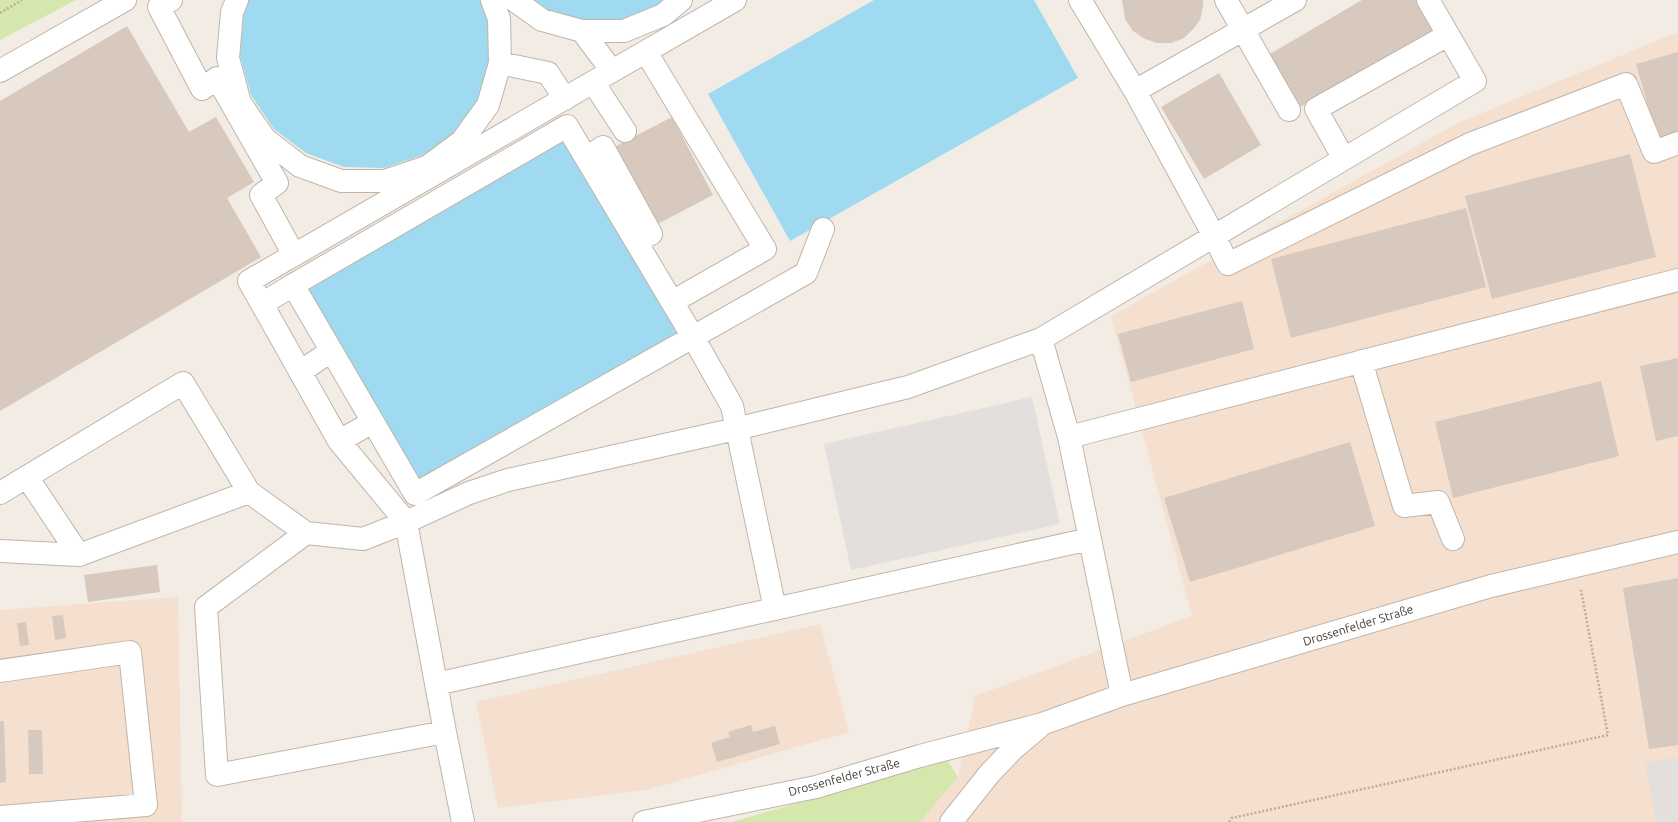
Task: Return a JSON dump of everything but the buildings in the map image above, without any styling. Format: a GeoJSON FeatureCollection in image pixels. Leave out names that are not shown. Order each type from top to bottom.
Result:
{"type":"FeatureCollection","features":[{"type":"Feature","properties":{"kind":"street"},"geometry":{"type":"LineString","coordinates":[[0,71],[125,0]]}},
{"type":"Feature","properties":{"kind":"street"},"geometry":{"type":"LineString","coordinates":[[237,0],[232,12],[228,58],[237,105],[277,183],[261,195],[294,255]]}},
{"type":"Feature","properties":{"kind":"street"},"geometry":{"type":"LineString","coordinates":[[463,822],[406,522],[339,441],[249,281],[413,187],[462,141],[488,105],[500,63],[499,19],[492,0]]}},
{"type":"Feature","properties":{"kind":"street"},"geometry":{"type":"LineString","coordinates":[[514,0],[542,20],[582,31],[624,31],[663,15],[681,0]]}},
{"type":"Feature","properties":{"kind":"street"},"geometry":{"type":"LineString","coordinates":[[162,2],[202,89],[217,78],[265,140],[300,166],[341,181],[385,181],[429,172],[560,101],[736,0]]}},
{"type":"Feature","properties":{"kind":"street"},"geometry":{"type":"LineString","coordinates":[[1080,0],[1135,91],[1228,264],[1470,144],[1626,84],[1654,152],[1678,143]]}},
{"type":"Feature","properties":{"kind":"street"},"geometry":{"type":"LineString","coordinates":[[1226,0],[1289,110]]}},
{"type":"Feature","properties":{"kind":"street"},"geometry":{"type":"LineString","coordinates":[[1135,91],[1295,0]]}},
{"type":"Feature","properties":{"kind":"street"},"geometry":{"type":"LineString","coordinates":[[0,493],[183,383],[249,492],[306,533],[363,539],[406,522],[469,493],[508,480],[736,429],[908,387],[1041,339],[1476,81],[1428,0]]}},
{"type":"Feature","properties":{"kind":"street"},"geometry":{"type":"LineString","coordinates":[[663,15],[676,35]]}},
{"type":"Feature","properties":{"kind":"street"},"geometry":{"type":"LineString","coordinates":[[582,31],[612,71]]}},
{"type":"Feature","properties":{"kind":"street"},"geometry":{"type":"LineString","coordinates":[[1344,159],[1316,109],[1448,34]]}},
{"type":"Feature","properties":{"kind":"street"},"geometry":{"type":"LineString","coordinates":[[646,52],[765,249],[672,302]]}},
{"type":"Feature","properties":{"kind":"street"},"geometry":{"type":"LineString","coordinates":[[500,63],[548,73],[560,101],[567,126],[693,337],[732,406],[775,609]]}},
{"type":"Feature","properties":{"kind":"street"},"geometry":{"type":"LineString","coordinates":[[593,82],[625,131]]}},
{"type":"Feature","properties":{"kind":"street"},"geometry":{"type":"LineString","coordinates":[[262,304],[567,126]]}},
{"type":"Feature","properties":{"kind":"street"},"geometry":{"type":"LineString","coordinates":[[413,187],[425,208]]}},
{"type":"Feature","properties":{"kind":"street"},"geometry":{"type":"LineString","coordinates":[[293,285],[415,494],[806,273],[823,229]]}},
{"type":"Feature","properties":{"kind":"street"},"geometry":{"type":"LineString","coordinates":[[1069,437],[1678,280]]}},
{"type":"Feature","properties":{"kind":"street"},"geometry":{"type":"LineString","coordinates":[[1041,339],[1069,437],[1122,695]]}},
{"type":"Feature","properties":{"kind":"street"},"geometry":{"type":"LineString","coordinates":[[300,372],[331,351]]}},
{"type":"Feature","properties":{"kind":"street"},"geometry":{"type":"LineString","coordinates":[[1361,361],[1404,506],[1438,502],[1453,539]]}},
{"type":"Feature","properties":{"kind":"street"},"geometry":{"type":"LineString","coordinates":[[339,441],[373,422]]}},
{"type":"Feature","properties":{"kind":"street"},"geometry":{"type":"LineString","coordinates":[[27,477],[79,554]]}},
{"type":"Feature","properties":{"kind":"street"},"geometry":{"type":"LineString","coordinates":[[0,551],[79,554],[249,492]]}},
{"type":"Feature","properties":{"kind":"street"},"geometry":{"type":"LineString","coordinates":[[306,533],[206,606],[217,775],[445,732]]}},
{"type":"Feature","properties":{"kind":"street"},"geometry":{"type":"LineString","coordinates":[[436,684],[1090,539]]}},
{"type":"Feature","properties":{"kind":"street","name":"Drossenfelder Straße"},"geometry":{"type":"LineString","coordinates":[[644,822],[816,787],[920,756],[1042,724],[1122,695],[1491,586],[1678,542]]}},
{"type":"Feature","properties":{"kind":"street"},"geometry":{"type":"LineString","coordinates":[[0,671],[130,652],[146,805],[0,816]]}},
{"type":"Feature","properties":{"kind":"street","name":"Drossenfelder Straße"},"geometry":{"type":"LineString","coordinates":[[950,822],[990,773],[1014,748],[1042,724]]}},
{"type":"Feature","properties":{"kind":"path"},"geometry":{"type":"LineString","coordinates":[[0,13],[22,0]]}},
{"type":"Feature","properties":{"kind":"path"},"geometry":{"type":"LineString","coordinates":[[1229,822],[1232,818],[1608,735],[1576,566]]}},
{"type":"Feature","properties":{"kind":"shaded area"},"geometry":{"type":"Polygon","coordinates":[[[1678,32],[1678,822],[920,822],[958,777],[975,696],[1192,616],[1111,316],[1458,123],[1678,32]]]}},
{"type":"Feature","properties":{"kind":"shaded area"},"geometry":{"type":"Polygon","coordinates":[[[1032,397],[1060,524],[851,570],[824,444],[1032,397]]]}},
{"type":"Feature","properties":{"kind":"shaded area"},"geometry":{"type":"Polygon","coordinates":[[[178,597],[182,822],[0,822],[0,610],[178,597]]]}},
{"type":"Feature","properties":{"kind":"shaded area"},"geometry":{"type":"Polygon","coordinates":[[[820,624],[849,732],[646,790],[498,808],[476,702],[820,624]]]}},
{"type":"Feature","properties":{"kind":"shaded area"},"geometry":{"type":"Polygon","coordinates":[[[1678,757],[1678,822],[1656,822],[1645,763],[1678,757]]]}},
{"type":"Feature","properties":{"kind":"green space"},"geometry":{"type":"Polygon","coordinates":[[[0,0],[76,0],[0,40],[0,0]]]}},
{"type":"Feature","properties":{"kind":"green space"},"geometry":{"type":"Polygon","coordinates":[[[929,759],[948,761],[958,777],[920,822],[732,822],[871,782],[929,759]]]}},
{"type":"Feature","properties":{"kind":"water"},"geometry":{"type":"Polygon","coordinates":[[[248,0],[485,0],[491,17],[492,61],[479,99],[456,132],[423,155],[384,168],[344,167],[306,153],[274,129],[251,95],[240,56],[243,13],[248,0]]]}},
{"type":"Feature","properties":{"kind":"water"},"geometry":{"type":"Polygon","coordinates":[[[523,0],[671,0],[622,24],[583,26],[523,0]]]}},
{"type":"Feature","properties":{"kind":"water"},"geometry":{"type":"Polygon","coordinates":[[[874,0],[1034,0],[1078,78],[790,241],[708,94],[874,0]]]}},
{"type":"Feature","properties":{"kind":"water"},"geometry":{"type":"Polygon","coordinates":[[[562,135],[678,332],[416,486],[301,289],[562,135]]]}}]}
